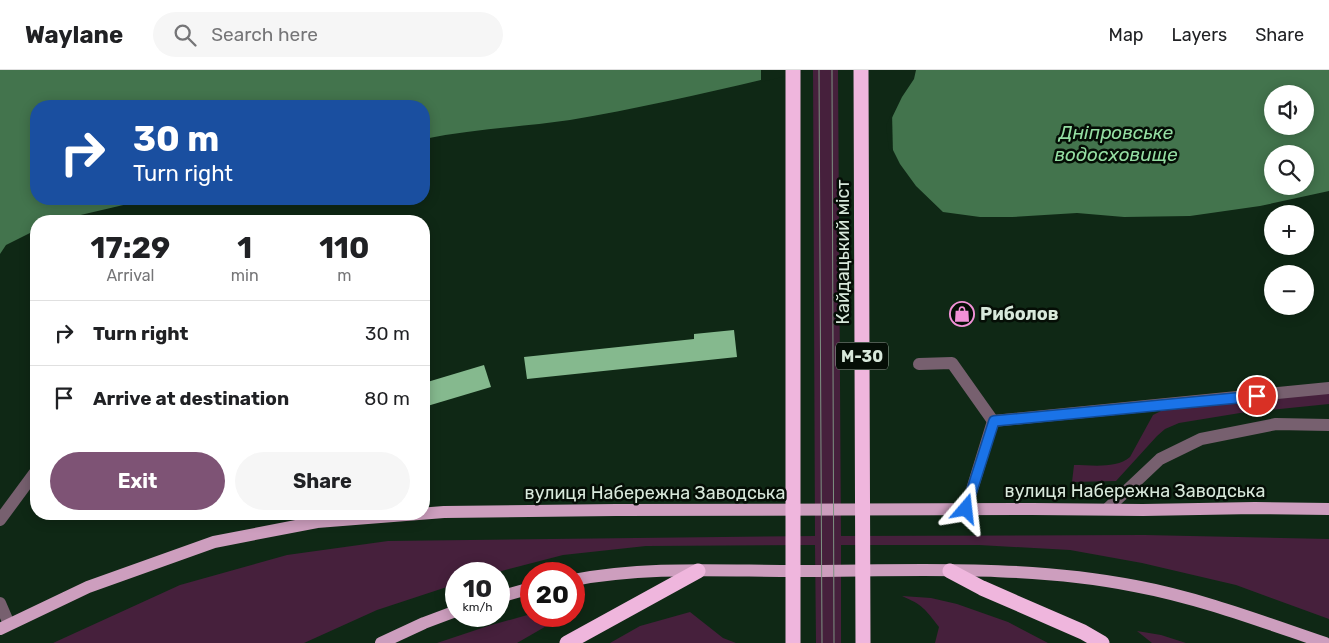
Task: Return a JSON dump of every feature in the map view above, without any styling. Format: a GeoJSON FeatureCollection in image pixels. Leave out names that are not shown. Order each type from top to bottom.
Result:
{"type":"FeatureCollection","features":[{"type":"Feature","properties":{"kind":"highway"},"geometry":{"type":"LineString","coordinates":[[793,70],[793,643]]}},
{"type":"Feature","properties":{"kind":"highway","name":"Кайдацький міст"},"geometry":{"type":"LineString","coordinates":[[861,70],[863,643]]}},
{"type":"Feature","properties":{"kind":"highway"},"geometry":{"type":"LineString","coordinates":[[567,643],[698,571]]}},
{"type":"Feature","properties":{"kind":"highway"},"geometry":{"type":"LineString","coordinates":[[950,571],[982,588],[1083,632],[1102,643]]}},
{"type":"Feature","properties":{"kind":"main road","name":"вулиця Набережна Заводська"},"geometry":{"type":"LineString","coordinates":[[430,513],[616,510],[1329,509]]}},
{"type":"Feature","properties":{"kind":"main road","name":"вулиця Набережна Заводська"},"geometry":{"type":"LineString","coordinates":[[5,626],[88,587],[214,542],[317,522],[342,520]]}},
{"type":"Feature","properties":{"kind":"main road"},"geometry":{"type":"LineString","coordinates":[[585,578],[642,572],[698,571],[950,571],[1060,575],[1135,586],[1176,595],[1223,608],[1325,643]]}},
{"type":"Feature","properties":{"kind":"main road"},"geometry":{"type":"LineString","coordinates":[[381,643],[445,615]]}},
{"type":"Feature","properties":{"kind":"lane"},"geometry":{"type":"LineString","coordinates":[[919,364],[952,364],[994,421]]}},
{"type":"Feature","properties":{"kind":"lane"},"geometry":{"type":"LineString","coordinates":[[994,421],[1329,388]]}},
{"type":"Feature","properties":{"kind":"lane"},"geometry":{"type":"LineString","coordinates":[[966,509],[994,421]]}},
{"type":"Feature","properties":{"kind":"lane"},"geometry":{"type":"LineString","coordinates":[[1107,509],[1160,459],[1201,439],[1276,424],[1329,425]]}},
{"type":"Feature","properties":{"kind":"lane"},"geometry":{"type":"LineString","coordinates":[[0,520],[30,479]]}},
{"type":"Feature","properties":{"kind":"lane"},"geometry":{"type":"LineString","coordinates":[[0,603],[5,626]]}},
{"type":"Feature","properties":{"kind":"shaded area"},"geometry":{"type":"Polygon","coordinates":[[[813,70],[838,70],[841,536],[1144,535],[1329,539],[1329,619],[1236,585],[1142,563],[1070,550],[979,545],[841,545],[841,643],[816,643],[815,545],[646,546],[563,555],[536,562],[520,562],[520,566],[510,569],[510,562],[445,562],[445,588],[377,610],[304,643],[53,643],[180,585],[287,555],[388,541],[815,536],[813,70]]]}},
{"type":"Feature","properties":{"kind":"shaded area"},"geometry":{"type":"Polygon","coordinates":[[[1329,392],[1329,404],[1240,413],[1179,423],[1165,429],[1157,436],[1116,481],[1072,482],[1074,465],[1111,465],[1130,457],[1153,415],[1161,411],[1329,392]]]}},
{"type":"Feature","properties":{"kind":"shaded area"},"geometry":{"type":"Polygon","coordinates":[[[902,596],[931,598],[957,604],[1008,622],[1048,643],[935,643],[939,627],[923,608],[902,596]]]}},
{"type":"Feature","properties":{"kind":"shaded area"},"geometry":{"type":"Polygon","coordinates":[[[690,612],[723,638],[736,643],[610,643],[640,626],[690,612]]]}},
{"type":"Feature","properties":{"kind":"shaded area"},"geometry":{"type":"Polygon","coordinates":[[[520,617],[520,627],[545,627],[517,643],[437,643],[485,627],[510,627],[510,620],[520,617]]]}},
{"type":"Feature","properties":{"kind":"shaded area"},"geometry":{"type":"Polygon","coordinates":[[[1137,631],[1161,635],[1186,643],[1152,643],[1137,631]]]}},
{"type":"Feature","properties":{"kind":"water"},"geometry":{"type":"Polygon","coordinates":[[[0,70],[804,70],[599,115],[430,138],[430,100],[30,100],[30,205],[123,205],[81,215],[30,215],[30,233],[6,245],[0,254],[0,70]]]}},
{"type":"Feature","properties":{"kind":"water","name":"Дніпровське водосховище"},"geometry":{"type":"Polygon","coordinates":[[[916,70],[1329,70],[1329,191],[1314,194],[1314,145],[1264,145],[1264,195],[1311,195],[1260,206],[1190,216],[1124,217],[1077,213],[980,217],[943,212],[916,186],[900,164],[892,148],[888,126],[902,97],[914,79],[916,70]]]}},
{"type":"Feature","properties":{"kind":"pier"},"geometry":{"type":"Polygon","coordinates":[[[761,70],[806,70],[761,82],[761,70]]]}},
{"type":"Feature","properties":{"kind":"pier"},"geometry":{"type":"Polygon","coordinates":[[[892,112],[893,155],[889,149],[886,126],[892,112]]]}},
{"type":"Feature","properties":{"kind":"building"},"geometry":{"type":"Polygon","coordinates":[[[734,330],[737,357],[527,379],[524,357],[694,339],[694,334],[734,330]]]}},
{"type":"Feature","properties":{"kind":"building"},"geometry":{"type":"Polygon","coordinates":[[[484,365],[491,387],[430,405],[430,381],[484,365]]]}},
{"type":"Feature","properties":{"kind":"tram line"},"geometry":{"type":"LineString","coordinates":[[819,70],[822,643]]}},
{"type":"Feature","properties":{"kind":"tram line"},"geometry":{"type":"LineString","coordinates":[[832,70],[834,643]]}},
{"type":"Feature","properties":{"kind":"place","name":"Риболов"},"geometry":{"type":"Point","coordinates":[962,314]}},
{"type":"Feature","properties":{"kind":"route"},"geometry":{"type":"LineString","coordinates":[[966,509],[994,421],[1257,396]]}}]}
